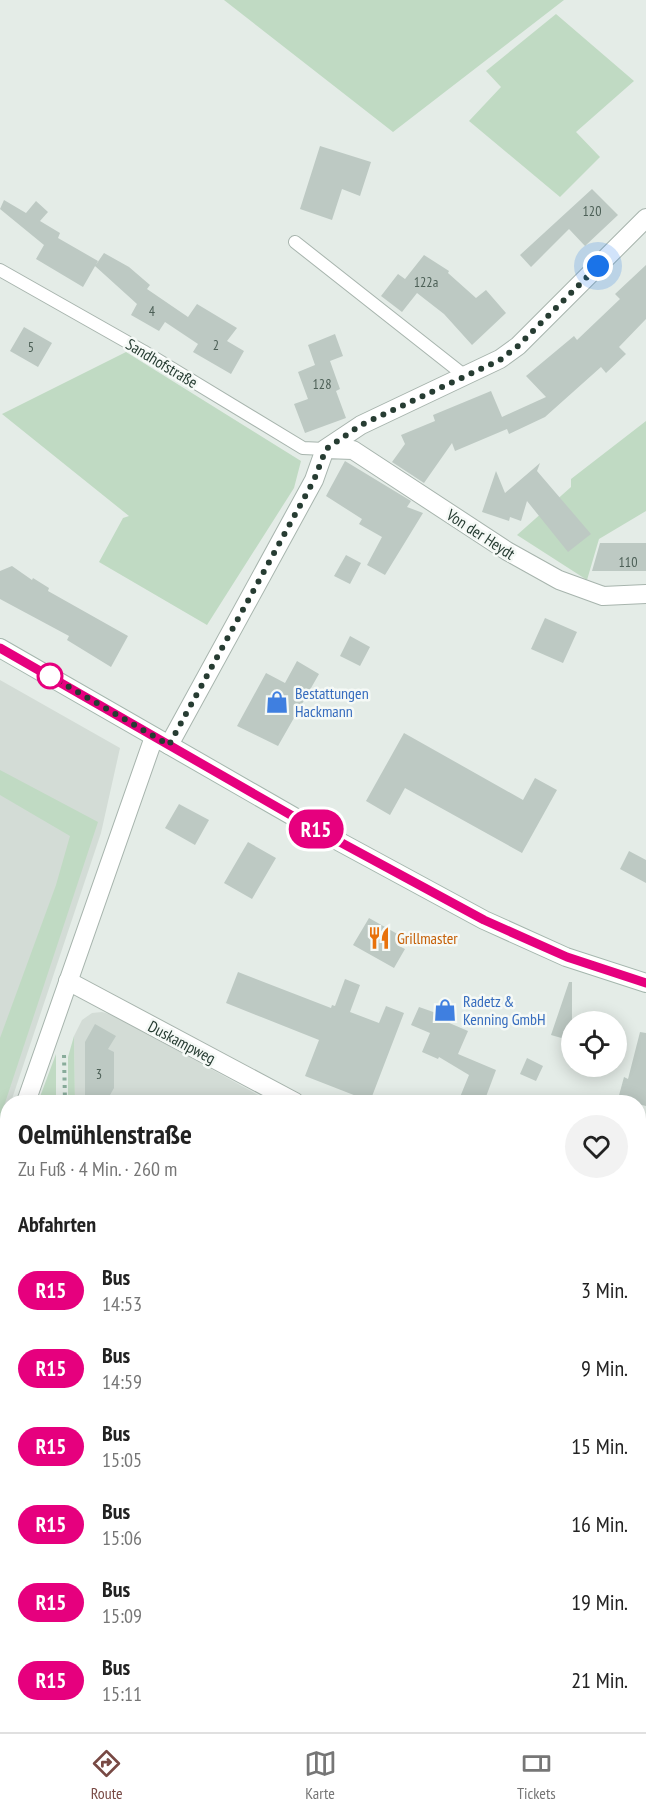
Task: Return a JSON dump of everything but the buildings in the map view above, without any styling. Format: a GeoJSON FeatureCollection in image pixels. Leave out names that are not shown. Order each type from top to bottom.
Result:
{"type":"FeatureCollection","features":[{"type":"Feature","properties":{"kind":"street"},"geometry":{"type":"LineString","coordinates":[[28,1095],[68,981],[161,741],[314,480],[326,449],[361,425],[500,360],[518,346],[646,219]]}},
{"type":"Feature","properties":{"kind":"street","name":"Von der Heydt"},"geometry":{"type":"LineString","coordinates":[[326,449],[353,450],[507,551],[559,580],[603,596],[621,597],[646,594]]}},
{"type":"Feature","properties":{"kind":"street"},"geometry":{"type":"LineString","coordinates":[[621,597],[646,607]]}},
{"type":"Feature","properties":{"kind":"street"},"geometry":{"type":"LineString","coordinates":[[0,648],[303,822],[484,920],[567,957],[646,983]]}},
{"type":"Feature","properties":{"kind":"street","name":"Duskampweg"},"geometry":{"type":"LineString","coordinates":[[68,981],[282,1095]]}},
{"type":"Feature","properties":{"kind":"lane"},"geometry":{"type":"LineString","coordinates":[[295,242],[465,376]]}},
{"type":"Feature","properties":{"kind":"lane","name":"Sandhofstraße"},"geometry":{"type":"LineString","coordinates":[[0,270],[303,448],[326,449]]}},
{"type":"Feature","properties":{"kind":"shaded area"},"geometry":{"type":"Polygon","coordinates":[[[0,680],[120,748],[101,833],[13,1095],[0,1095],[0,680]]]}},
{"type":"Feature","properties":{"kind":"shaded area"},"geometry":{"type":"Polygon","coordinates":[[[102,1012],[113,1015],[258,1095],[75,1095],[74,1036],[82,1020],[92,1013],[102,1012]]]}},
{"type":"Feature","properties":{"kind":"green space"},"geometry":{"type":"Polygon","coordinates":[[[224,0],[564,0],[393,132],[224,0]]]}},
{"type":"Feature","properties":{"kind":"green space"},"geometry":{"type":"Polygon","coordinates":[[[556,14],[634,81],[576,132],[600,157],[560,197],[469,121],[501,87],[486,71],[556,14]]]}},
{"type":"Feature","properties":{"kind":"green space"},"geometry":{"type":"Polygon","coordinates":[[[126,352],[301,461],[294,488],[207,625],[99,562],[123,518],[129,516],[2,414],[126,352]]]}},
{"type":"Feature","properties":{"kind":"green space"},"geometry":{"type":"Polygon","coordinates":[[[646,421],[646,511],[599,539],[587,580],[517,535],[571,487],[571,479],[646,421]]]}},
{"type":"Feature","properties":{"kind":"green space"},"geometry":{"type":"Polygon","coordinates":[[[0,770],[98,822],[8,1095],[0,1095],[0,1038],[56,885],[70,836],[0,795],[0,770]]]}},
{"type":"Feature","properties":{"kind":"green space"},"geometry":{"type":"Polygon","coordinates":[[[74,1036],[75,1095],[68,1095],[68,1057],[74,1036]]]}},
{"type":"Feature","properties":{"kind":"green space"},"geometry":{"type":"Polygon","coordinates":[[[56,1054],[56,1095],[41,1095],[56,1054]]]}},
{"type":"Feature","properties":{"kind":"bus line","name":"R15"},"geometry":{"type":"LineString","coordinates":[[0,648],[303,822],[484,920],[567,957],[646,983]]}},
{"type":"Feature","properties":{"kind":"place","name":"Bestattungen Hackmann"},"geometry":{"type":"Point","coordinates":[277,702]}},
{"type":"Feature","properties":{"kind":"place","name":"Grillmaster"},"geometry":{"type":"Point","coordinates":[379,938]}},
{"type":"Feature","properties":{"kind":"place","name":"Radetz & Kenning GmbH"},"geometry":{"type":"Point","coordinates":[445,1010]}},
{"type":"Feature","properties":{"kind":"route"},"geometry":{"type":"LineString","coordinates":[[50,676],[169,745],[314,480],[326,449],[361,425],[500,360],[518,346],[598,266]]}}]}
